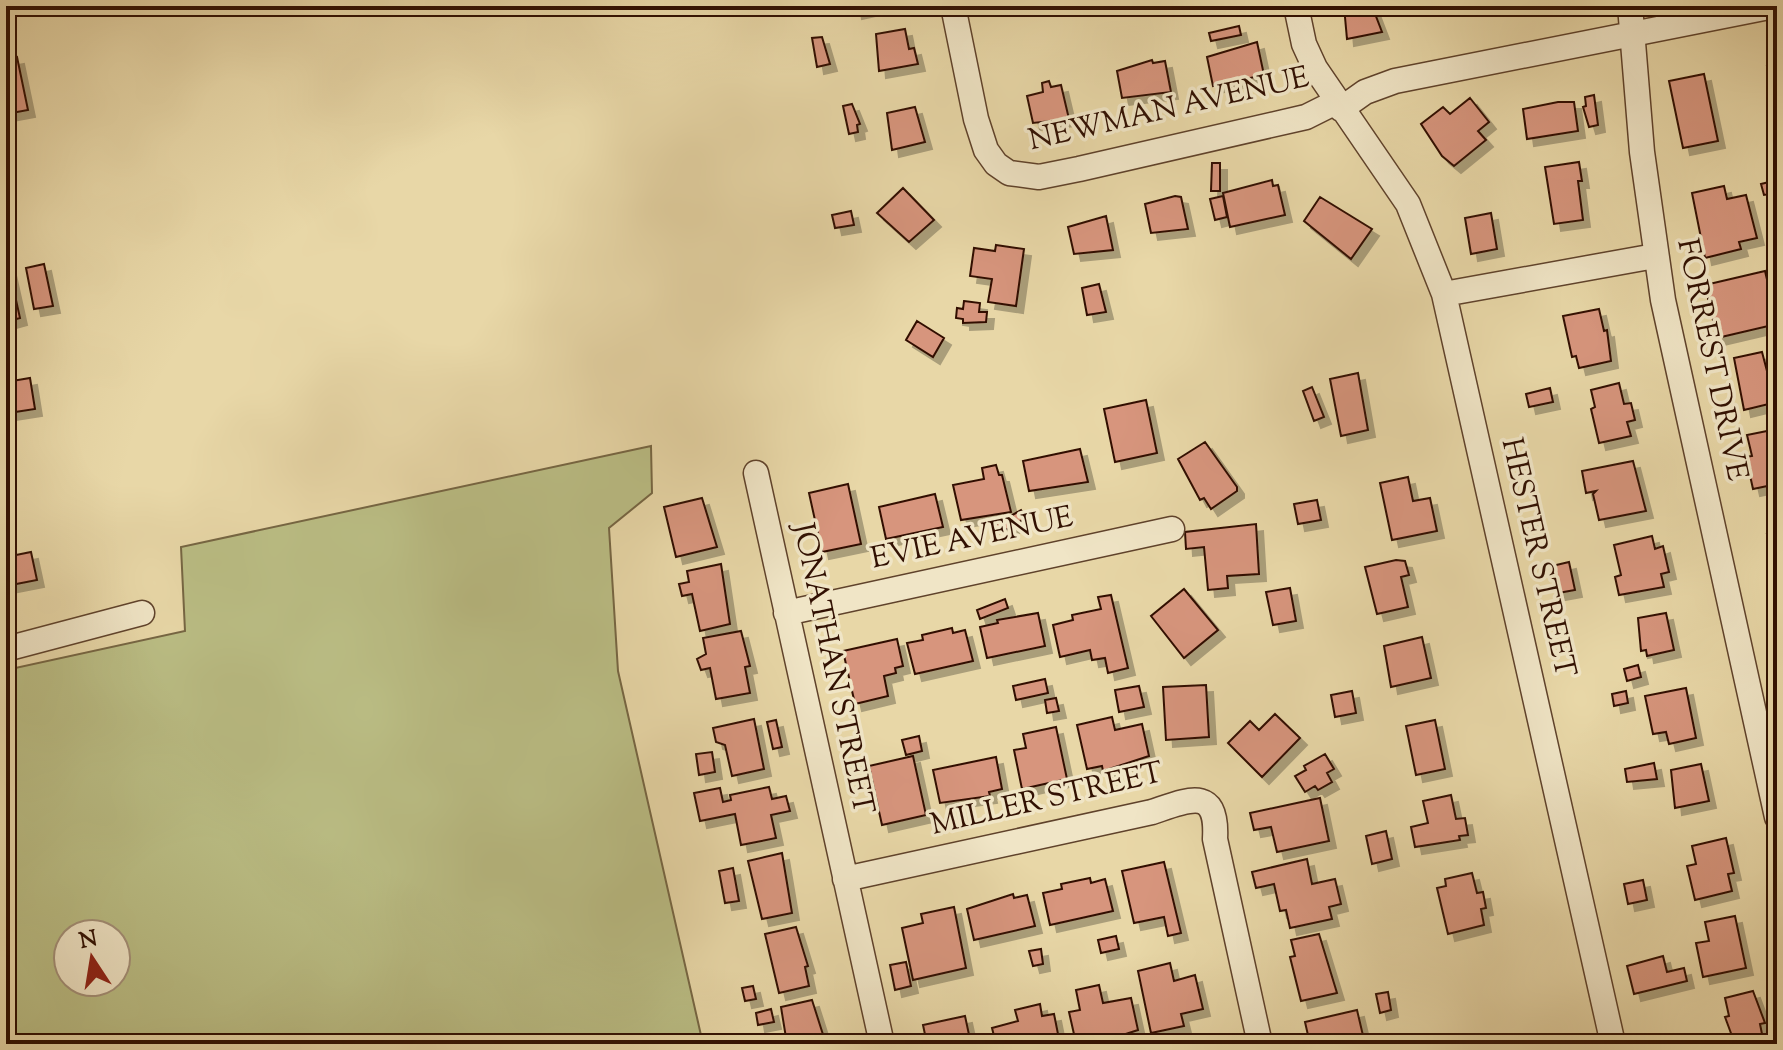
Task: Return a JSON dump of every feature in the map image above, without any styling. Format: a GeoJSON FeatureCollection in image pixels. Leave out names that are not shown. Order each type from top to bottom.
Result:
{"type":"FeatureCollection","features":[{"type":"Feature","properties":{"kind":"street","name":"NEWMAN AVENUE"},"geometry":{"type":"LineString","coordinates":[[953,6],[986,150],[996,164],[1026,177],[1079,169],[1306,117],[1395,81],[1774,6]]}},
{"type":"Feature","properties":{"kind":"street","name":"HESTER STREET"},"geometry":{"type":"LineString","coordinates":[[1296,6],[1304,44],[1338,105],[1408,204],[1444,294],[1613,1044]]}},
{"type":"Feature","properties":{"kind":"street","name":"FORREST DRIVE"},"geometry":{"type":"LineString","coordinates":[[1630,6],[1655,256],[1777,817]]}},
{"type":"Feature","properties":{"kind":"street"},"geometry":{"type":"LineString","coordinates":[[1444,294],[1655,256]]}},
{"type":"Feature","properties":{"kind":"street","name":"JONATHAN STREET"},"geometry":{"type":"LineString","coordinates":[[756,473],[882,1044]]}},
{"type":"Feature","properties":{"kind":"street","name":"EVIE AVENUE"},"geometry":{"type":"LineString","coordinates":[[786,613],[1172,529]]}},
{"type":"Feature","properties":{"kind":"street"},"geometry":{"type":"LineString","coordinates":[[6,649],[142,613]]}},
{"type":"Feature","properties":{"kind":"street","name":"MILLER STREET"},"geometry":{"type":"LineString","coordinates":[[845,879],[1152,812],[1187,800],[1204,801],[1211,808],[1216,823],[1215,839],[1260,1044]]}},
{"type":"Feature","properties":{"kind":"green space"},"geometry":{"type":"Polygon","coordinates":[[[651,446],[652,493],[609,528],[618,671],[703,1044],[6,1044],[6,670],[185,631],[181,547],[651,446]]]}},
{"type":"Feature","properties":{"kind":"building"},"geometry":{"type":"Polygon","coordinates":[[[854,6],[882,6],[855,12],[854,6]]]}},
{"type":"Feature","properties":{"kind":"building"},"geometry":{"type":"Polygon","coordinates":[[[1344,6],[1372,6],[1382,32],[1347,39],[1344,6]]]}},
{"type":"Feature","properties":{"kind":"building"},"geometry":{"type":"Polygon","coordinates":[[[1239,26],[1241,35],[1211,41],[1209,33],[1239,26]]]}},
{"type":"Feature","properties":{"kind":"building"},"geometry":{"type":"Polygon","coordinates":[[[905,29],[909,49],[914,48],[918,64],[879,71],[876,34],[905,29]]]}},
{"type":"Feature","properties":{"kind":"building"},"geometry":{"type":"Polygon","coordinates":[[[822,37],[830,64],[817,67],[812,38],[822,37]]]}},
{"type":"Feature","properties":{"kind":"building"},"geometry":{"type":"Polygon","coordinates":[[[1257,42],[1264,75],[1213,86],[1207,57],[1257,42]]]}},
{"type":"Feature","properties":{"kind":"building"},"geometry":{"type":"Polygon","coordinates":[[[17,57],[28,110],[6,114],[6,59],[17,57]]]}},
{"type":"Feature","properties":{"kind":"building"},"geometry":{"type":"Polygon","coordinates":[[[1152,60],[1153,63],[1165,61],[1171,92],[1122,98],[1117,71],[1152,60]]]}},
{"type":"Feature","properties":{"kind":"building"},"geometry":{"type":"Polygon","coordinates":[[[1777,64],[1777,91],[1772,92],[1767,66],[1777,64]]]}},
{"type":"Feature","properties":{"kind":"building"},"geometry":{"type":"Polygon","coordinates":[[[1704,74],[1718,141],[1683,148],[1669,81],[1704,74]]]}},
{"type":"Feature","properties":{"kind":"building"},"geometry":{"type":"Polygon","coordinates":[[[1049,81],[1051,87],[1061,85],[1069,119],[1033,123],[1027,96],[1043,92],[1042,83],[1049,81]]]}},
{"type":"Feature","properties":{"kind":"building"},"geometry":{"type":"Polygon","coordinates":[[[1594,95],[1598,125],[1589,127],[1583,107],[1586,106],[1585,97],[1594,95]]]}},
{"type":"Feature","properties":{"kind":"building"},"geometry":{"type":"Polygon","coordinates":[[[1470,98],[1489,122],[1478,131],[1486,140],[1454,166],[1442,156],[1421,124],[1443,107],[1450,114],[1470,98]]]}},
{"type":"Feature","properties":{"kind":"building"},"geometry":{"type":"Polygon","coordinates":[[[1574,102],[1578,131],[1527,139],[1523,109],[1574,102]]]}},
{"type":"Feature","properties":{"kind":"building"},"geometry":{"type":"Polygon","coordinates":[[[852,104],[860,124],[857,125],[858,132],[849,134],[843,106],[852,104]]]}},
{"type":"Feature","properties":{"kind":"building"},"geometry":{"type":"Polygon","coordinates":[[[915,107],[925,142],[892,150],[887,113],[915,107]]]}},
{"type":"Feature","properties":{"kind":"building"},"geometry":{"type":"Polygon","coordinates":[[[1579,162],[1583,220],[1554,224],[1545,167],[1579,162]]]}},
{"type":"Feature","properties":{"kind":"building"},"geometry":{"type":"Polygon","coordinates":[[[1212,163],[1220,163],[1220,191],[1211,191],[1212,163]]]}},
{"type":"Feature","properties":{"kind":"building"},"geometry":{"type":"Polygon","coordinates":[[[1272,180],[1273,186],[1278,185],[1285,215],[1230,227],[1223,193],[1272,180]]]}},
{"type":"Feature","properties":{"kind":"building"},"geometry":{"type":"Polygon","coordinates":[[[1777,180],[1777,193],[1764,195],[1761,184],[1777,180]]]}},
{"type":"Feature","properties":{"kind":"building"},"geometry":{"type":"Polygon","coordinates":[[[1724,186],[1727,199],[1746,195],[1757,238],[1739,242],[1741,249],[1705,258],[1692,193],[1724,186]]]}},
{"type":"Feature","properties":{"kind":"building"},"geometry":{"type":"Polygon","coordinates":[[[903,188],[934,220],[909,242],[877,213],[903,188]]]}},
{"type":"Feature","properties":{"kind":"building"},"geometry":{"type":"Polygon","coordinates":[[[1223,196],[1227,217],[1215,220],[1210,199],[1223,196]]]}},
{"type":"Feature","properties":{"kind":"building"},"geometry":{"type":"Polygon","coordinates":[[[1181,197],[1188,229],[1151,233],[1145,204],[1181,197]]]}},
{"type":"Feature","properties":{"kind":"building"},"geometry":{"type":"Polygon","coordinates":[[[1320,197],[1372,229],[1351,259],[1304,221],[1320,197]]]}},
{"type":"Feature","properties":{"kind":"building"},"geometry":{"type":"Polygon","coordinates":[[[851,211],[854,225],[835,228],[832,215],[851,211]]]}},
{"type":"Feature","properties":{"kind":"building"},"geometry":{"type":"Polygon","coordinates":[[[1491,213],[1497,249],[1471,254],[1465,218],[1491,213]]]}},
{"type":"Feature","properties":{"kind":"building"},"geometry":{"type":"Polygon","coordinates":[[[1106,216],[1113,250],[1074,254],[1068,227],[1106,216]]]}},
{"type":"Feature","properties":{"kind":"building"},"geometry":{"type":"Polygon","coordinates":[[[996,245],[1024,249],[1016,306],[988,302],[992,279],[970,276],[974,248],[995,251],[996,245]]]}},
{"type":"Feature","properties":{"kind":"building"},"geometry":{"type":"Polygon","coordinates":[[[6,255],[20,318],[6,322],[6,255]]]}},
{"type":"Feature","properties":{"kind":"building"},"geometry":{"type":"Polygon","coordinates":[[[44,264],[53,306],[34,309],[26,268],[44,264]]]}},
{"type":"Feature","properties":{"kind":"building"},"geometry":{"type":"Polygon","coordinates":[[[1765,271],[1773,305],[1777,305],[1777,324],[1717,338],[1705,285],[1765,271]]]}},
{"type":"Feature","properties":{"kind":"building"},"geometry":{"type":"Polygon","coordinates":[[[1099,284],[1106,312],[1087,315],[1082,288],[1099,284]]]}},
{"type":"Feature","properties":{"kind":"building"},"geometry":{"type":"Polygon","coordinates":[[[964,301],[980,303],[979,312],[987,312],[986,322],[963,323],[963,319],[956,318],[957,308],[963,309],[964,301]]]}},
{"type":"Feature","properties":{"kind":"building"},"geometry":{"type":"Polygon","coordinates":[[[1599,309],[1604,331],[1607,330],[1611,361],[1579,368],[1576,356],[1572,357],[1563,316],[1599,309]]]}},
{"type":"Feature","properties":{"kind":"building"},"geometry":{"type":"Polygon","coordinates":[[[917,321],[944,338],[933,357],[906,340],[917,321]]]}},
{"type":"Feature","properties":{"kind":"building"},"geometry":{"type":"Polygon","coordinates":[[[1762,352],[1767,371],[1777,369],[1777,402],[1744,410],[1734,358],[1762,352]]]}},
{"type":"Feature","properties":{"kind":"building"},"geometry":{"type":"Polygon","coordinates":[[[1358,373],[1368,430],[1341,436],[1330,379],[1358,373]]]}},
{"type":"Feature","properties":{"kind":"building"},"geometry":{"type":"Polygon","coordinates":[[[30,378],[35,409],[9,413],[6,418],[6,382],[30,378]]]}},
{"type":"Feature","properties":{"kind":"building"},"geometry":{"type":"Polygon","coordinates":[[[1619,383],[1624,404],[1631,403],[1635,420],[1627,422],[1631,436],[1599,443],[1591,409],[1595,407],[1591,390],[1619,383]]]}},
{"type":"Feature","properties":{"kind":"building"},"geometry":{"type":"Polygon","coordinates":[[[1312,387],[1324,417],[1314,421],[1303,391],[1312,387]]]}},
{"type":"Feature","properties":{"kind":"building"},"geometry":{"type":"Polygon","coordinates":[[[1550,388],[1553,402],[1529,407],[1526,394],[1550,388]]]}},
{"type":"Feature","properties":{"kind":"building"},"geometry":{"type":"Polygon","coordinates":[[[1146,400],[1157,453],[1115,462],[1104,409],[1146,400]]]}},
{"type":"Feature","properties":{"kind":"building"},"geometry":{"type":"Polygon","coordinates":[[[1777,429],[1777,484],[1753,489],[1746,457],[1752,456],[1747,435],[1777,429]]]}},
{"type":"Feature","properties":{"kind":"building"},"geometry":{"type":"Polygon","coordinates":[[[1205,442],[1237,487],[1237,491],[1211,509],[1204,498],[1200,500],[1178,459],[1205,442]]]}},
{"type":"Feature","properties":{"kind":"building"},"geometry":{"type":"Polygon","coordinates":[[[1080,449],[1088,482],[1029,491],[1023,461],[1080,449]]]}},
{"type":"Feature","properties":{"kind":"building"},"geometry":{"type":"Polygon","coordinates":[[[1633,461],[1646,511],[1599,520],[1593,494],[1596,491],[1586,493],[1582,471],[1633,461]]]}},
{"type":"Feature","properties":{"kind":"building"},"geometry":{"type":"Polygon","coordinates":[[[996,465],[999,475],[1002,475],[1011,512],[961,520],[953,485],[984,479],[982,468],[996,465]]]}},
{"type":"Feature","properties":{"kind":"building"},"geometry":{"type":"Polygon","coordinates":[[[1408,477],[1413,501],[1430,498],[1437,531],[1392,540],[1380,483],[1408,477]]]}},
{"type":"Feature","properties":{"kind":"building"},"geometry":{"type":"Polygon","coordinates":[[[848,484],[861,544],[822,552],[809,493],[848,484]]]}},
{"type":"Feature","properties":{"kind":"building"},"geometry":{"type":"Polygon","coordinates":[[[935,494],[943,527],[886,539],[879,507],[935,494]]]}},
{"type":"Feature","properties":{"kind":"building"},"geometry":{"type":"Polygon","coordinates":[[[702,498],[717,547],[676,557],[664,507],[702,498]]]}},
{"type":"Feature","properties":{"kind":"building"},"geometry":{"type":"Polygon","coordinates":[[[1317,500],[1321,520],[1298,524],[1294,504],[1317,500]]]}},
{"type":"Feature","properties":{"kind":"building"},"geometry":{"type":"Polygon","coordinates":[[[1777,509],[1777,551],[1771,550],[1767,534],[1772,533],[1768,511],[1777,509]]]}},
{"type":"Feature","properties":{"kind":"building"},"geometry":{"type":"Polygon","coordinates":[[[1021,510],[1026,518],[1000,533],[995,525],[1021,510]]]}},
{"type":"Feature","properties":{"kind":"building"},"geometry":{"type":"Polygon","coordinates":[[[1256,524],[1259,574],[1227,576],[1228,588],[1208,590],[1204,547],[1186,549],[1185,532],[1256,524]]]}},
{"type":"Feature","properties":{"kind":"building"},"geometry":{"type":"Polygon","coordinates":[[[1652,536],[1655,549],[1663,546],[1669,572],[1661,574],[1664,587],[1619,595],[1615,577],[1621,575],[1614,545],[1652,536]]]}},
{"type":"Feature","properties":{"kind":"building"},"geometry":{"type":"Polygon","coordinates":[[[31,552],[37,580],[6,586],[6,557],[31,552]]]}},
{"type":"Feature","properties":{"kind":"building"},"geometry":{"type":"Polygon","coordinates":[[[1405,561],[1409,575],[1401,577],[1408,607],[1377,614],[1365,567],[1405,561]]]}},
{"type":"Feature","properties":{"kind":"building"},"geometry":{"type":"Polygon","coordinates":[[[1569,562],[1575,590],[1558,593],[1552,566],[1569,562]]]}},
{"type":"Feature","properties":{"kind":"building"},"geometry":{"type":"Polygon","coordinates":[[[721,564],[730,624],[700,631],[692,594],[682,596],[679,584],[689,582],[687,571],[721,564]]]}},
{"type":"Feature","properties":{"kind":"building"},"geometry":{"type":"Polygon","coordinates":[[[1290,588],[1296,621],[1273,625],[1266,592],[1290,588]]]}},
{"type":"Feature","properties":{"kind":"building"},"geometry":{"type":"Polygon","coordinates":[[[1184,589],[1218,630],[1184,658],[1151,616],[1184,589]]]}},
{"type":"Feature","properties":{"kind":"building"},"geometry":{"type":"Polygon","coordinates":[[[1111,595],[1128,668],[1108,673],[1105,658],[1092,660],[1090,650],[1060,657],[1053,625],[1073,620],[1072,615],[1101,609],[1098,597],[1111,595]]]}},
{"type":"Feature","properties":{"kind":"building"},"geometry":{"type":"Polygon","coordinates":[[[1005,599],[1008,608],[980,619],[977,610],[1005,599]]]}},
{"type":"Feature","properties":{"kind":"building"},"geometry":{"type":"Polygon","coordinates":[[[1038,613],[1045,646],[987,658],[980,627],[998,623],[997,620],[1038,613]]]}},
{"type":"Feature","properties":{"kind":"building"},"geometry":{"type":"Polygon","coordinates":[[[1666,613],[1674,650],[1647,656],[1646,650],[1641,651],[1638,618],[1666,613]]]}},
{"type":"Feature","properties":{"kind":"building"},"geometry":{"type":"Polygon","coordinates":[[[952,628],[953,633],[965,630],[973,661],[915,674],[907,643],[923,640],[922,635],[952,628]]]}},
{"type":"Feature","properties":{"kind":"building"},"geometry":{"type":"Polygon","coordinates":[[[741,631],[750,666],[745,667],[750,693],[716,699],[710,668],[701,670],[697,659],[706,654],[703,638],[741,631]]]}},
{"type":"Feature","properties":{"kind":"building"},"geometry":{"type":"Polygon","coordinates":[[[1422,637],[1431,678],[1391,687],[1384,646],[1422,637]]]}},
{"type":"Feature","properties":{"kind":"building"},"geometry":{"type":"Polygon","coordinates":[[[897,639],[903,666],[895,668],[896,673],[884,676],[888,696],[855,704],[843,651],[897,639]]]}},
{"type":"Feature","properties":{"kind":"building"},"geometry":{"type":"Polygon","coordinates":[[[1638,665],[1641,677],[1627,681],[1624,669],[1638,665]]]}},
{"type":"Feature","properties":{"kind":"building"},"geometry":{"type":"Polygon","coordinates":[[[1045,679],[1048,693],[1016,700],[1013,686],[1045,679]]]}},
{"type":"Feature","properties":{"kind":"building"},"geometry":{"type":"Polygon","coordinates":[[[1206,685],[1209,737],[1166,740],[1163,687],[1206,685]]]}},
{"type":"Feature","properties":{"kind":"building"},"geometry":{"type":"Polygon","coordinates":[[[1139,686],[1144,707],[1119,712],[1115,690],[1139,686]]]}},
{"type":"Feature","properties":{"kind":"building"},"geometry":{"type":"Polygon","coordinates":[[[1686,688],[1696,738],[1669,744],[1666,732],[1653,734],[1645,696],[1686,688]]]}},
{"type":"Feature","properties":{"kind":"building"},"geometry":{"type":"Polygon","coordinates":[[[1352,691],[1356,713],[1335,717],[1331,695],[1352,691]]]}},
{"type":"Feature","properties":{"kind":"building"},"geometry":{"type":"Polygon","coordinates":[[[1626,691],[1628,703],[1614,706],[1612,694],[1626,691]]]}},
{"type":"Feature","properties":{"kind":"building"},"geometry":{"type":"Polygon","coordinates":[[[1056,698],[1059,711],[1047,713],[1045,700],[1056,698]]]}},
{"type":"Feature","properties":{"kind":"building"},"geometry":{"type":"Polygon","coordinates":[[[1275,714],[1300,738],[1262,777],[1228,743],[1250,721],[1259,730],[1275,714]]]}},
{"type":"Feature","properties":{"kind":"building"},"geometry":{"type":"Polygon","coordinates":[[[1112,717],[1115,730],[1142,724],[1149,756],[1103,771],[1102,766],[1087,769],[1077,725],[1112,717]]]}},
{"type":"Feature","properties":{"kind":"building"},"geometry":{"type":"Polygon","coordinates":[[[754,719],[764,769],[732,776],[725,745],[716,742],[713,728],[754,719]]]}},
{"type":"Feature","properties":{"kind":"building"},"geometry":{"type":"Polygon","coordinates":[[[776,720],[782,747],[773,749],[767,722],[776,720]]]}},
{"type":"Feature","properties":{"kind":"building"},"geometry":{"type":"Polygon","coordinates":[[[1435,720],[1445,769],[1416,775],[1406,726],[1435,720]]]}},
{"type":"Feature","properties":{"kind":"building"},"geometry":{"type":"Polygon","coordinates":[[[1056,727],[1067,779],[1022,789],[1014,750],[1026,748],[1023,734],[1056,727]]]}},
{"type":"Feature","properties":{"kind":"building"},"geometry":{"type":"Polygon","coordinates":[[[919,736],[922,751],[906,755],[902,740],[919,736]]]}},
{"type":"Feature","properties":{"kind":"building"},"geometry":{"type":"Polygon","coordinates":[[[712,752],[715,772],[699,775],[696,754],[712,752]]]}},
{"type":"Feature","properties":{"kind":"building"},"geometry":{"type":"Polygon","coordinates":[[[1325,754],[1334,769],[1327,773],[1332,782],[1318,790],[1315,786],[1305,792],[1295,776],[1306,770],[1304,766],[1325,754]]]}},
{"type":"Feature","properties":{"kind":"building"},"geometry":{"type":"Polygon","coordinates":[[[913,756],[926,815],[882,825],[869,766],[913,756]]]}},
{"type":"Feature","properties":{"kind":"building"},"geometry":{"type":"Polygon","coordinates":[[[996,757],[1002,789],[989,792],[990,796],[940,803],[933,770],[996,757]]]}},
{"type":"Feature","properties":{"kind":"building"},"geometry":{"type":"Polygon","coordinates":[[[1654,763],[1657,779],[1627,782],[1625,769],[1654,763]]]}},
{"type":"Feature","properties":{"kind":"building"},"geometry":{"type":"Polygon","coordinates":[[[1701,764],[1709,801],[1675,808],[1671,770],[1701,764]]]}},
{"type":"Feature","properties":{"kind":"building"},"geometry":{"type":"Polygon","coordinates":[[[769,787],[772,799],[786,796],[790,811],[771,815],[776,838],[741,845],[735,814],[700,821],[694,793],[720,788],[723,802],[731,800],[730,795],[769,787]]]}},
{"type":"Feature","properties":{"kind":"building"},"geometry":{"type":"Polygon","coordinates":[[[1451,795],[1456,819],[1465,818],[1468,835],[1459,836],[1460,840],[1415,847],[1411,827],[1428,823],[1423,801],[1451,795]]]}},
{"type":"Feature","properties":{"kind":"building"},"geometry":{"type":"Polygon","coordinates":[[[1320,798],[1329,841],[1277,852],[1271,827],[1254,830],[1250,813],[1320,798]]]}},
{"type":"Feature","properties":{"kind":"building"},"geometry":{"type":"Polygon","coordinates":[[[1386,831],[1392,859],[1372,864],[1366,836],[1386,831]]]}},
{"type":"Feature","properties":{"kind":"building"},"geometry":{"type":"Polygon","coordinates":[[[1726,838],[1734,873],[1728,874],[1732,891],[1695,900],[1687,866],[1696,864],[1692,846],[1726,838]]]}},
{"type":"Feature","properties":{"kind":"building"},"geometry":{"type":"Polygon","coordinates":[[[782,853],[792,913],[762,919],[748,861],[782,853]]]}},
{"type":"Feature","properties":{"kind":"building"},"geometry":{"type":"Polygon","coordinates":[[[1307,859],[1312,884],[1335,879],[1341,904],[1329,907],[1332,919],[1290,928],[1286,910],[1280,911],[1274,884],[1256,888],[1252,872],[1307,859]]]}},
{"type":"Feature","properties":{"kind":"building"},"geometry":{"type":"Polygon","coordinates":[[[1164,862],[1181,933],[1168,936],[1164,917],[1134,923],[1122,871],[1164,862]]]}},
{"type":"Feature","properties":{"kind":"building"},"geometry":{"type":"Polygon","coordinates":[[[733,868],[739,901],[725,903],[719,871],[733,868]]]}},
{"type":"Feature","properties":{"kind":"building"},"geometry":{"type":"Polygon","coordinates":[[[1472,873],[1477,893],[1483,892],[1486,908],[1481,909],[1484,925],[1448,934],[1437,888],[1446,886],[1445,879],[1472,873]]]}},
{"type":"Feature","properties":{"kind":"building"},"geometry":{"type":"Polygon","coordinates":[[[1090,878],[1091,883],[1105,879],[1113,911],[1050,925],[1043,893],[1062,889],[1061,884],[1090,878]]]}},
{"type":"Feature","properties":{"kind":"building"},"geometry":{"type":"Polygon","coordinates":[[[1643,880],[1647,900],[1628,904],[1624,884],[1643,880]]]}},
{"type":"Feature","properties":{"kind":"building"},"geometry":{"type":"Polygon","coordinates":[[[1013,894],[1014,898],[1027,895],[1035,926],[974,940],[967,909],[1013,894]]]}},
{"type":"Feature","properties":{"kind":"building"},"geometry":{"type":"Polygon","coordinates":[[[954,907],[966,968],[913,980],[902,928],[923,923],[921,914],[954,907]]]}},
{"type":"Feature","properties":{"kind":"building"},"geometry":{"type":"Polygon","coordinates":[[[1735,916],[1746,968],[1703,977],[1696,943],[1709,941],[1705,922],[1735,916]]]}},
{"type":"Feature","properties":{"kind":"building"},"geometry":{"type":"Polygon","coordinates":[[[796,927],[808,966],[805,967],[809,986],[779,993],[765,934],[796,927]]]}},
{"type":"Feature","properties":{"kind":"building"},"geometry":{"type":"Polygon","coordinates":[[[1319,934],[1337,993],[1301,1001],[1290,957],[1295,956],[1291,940],[1319,934]]]}},
{"type":"Feature","properties":{"kind":"building"},"geometry":{"type":"Polygon","coordinates":[[[1116,936],[1119,949],[1101,953],[1098,940],[1116,936]]]}},
{"type":"Feature","properties":{"kind":"building"},"geometry":{"type":"Polygon","coordinates":[[[1041,949],[1043,964],[1033,966],[1029,951],[1041,949]]]}},
{"type":"Feature","properties":{"kind":"building"},"geometry":{"type":"Polygon","coordinates":[[[1663,956],[1667,972],[1684,968],[1687,981],[1634,994],[1627,966],[1663,956]]]}},
{"type":"Feature","properties":{"kind":"building"},"geometry":{"type":"Polygon","coordinates":[[[906,962],[911,986],[895,990],[890,965],[906,962]]]}},
{"type":"Feature","properties":{"kind":"building"},"geometry":{"type":"Polygon","coordinates":[[[1170,963],[1174,981],[1195,975],[1203,1009],[1181,1014],[1184,1026],[1151,1033],[1138,971],[1170,963]]]}},
{"type":"Feature","properties":{"kind":"building"},"geometry":{"type":"Polygon","coordinates":[[[1099,985],[1103,1003],[1131,998],[1138,1030],[1095,1044],[1090,1040],[1076,1043],[1069,1012],[1080,1010],[1076,990],[1099,985]]]}},
{"type":"Feature","properties":{"kind":"building"},"geometry":{"type":"Polygon","coordinates":[[[753,986],[756,999],[745,1001],[742,988],[753,986]]]}},
{"type":"Feature","properties":{"kind":"building"},"geometry":{"type":"Polygon","coordinates":[[[1753,991],[1765,1023],[1760,1024],[1764,1044],[1735,1044],[1725,1017],[1729,1016],[1725,998],[1753,991]]]}},
{"type":"Feature","properties":{"kind":"building"},"geometry":{"type":"Polygon","coordinates":[[[1388,992],[1391,1010],[1380,1013],[1376,994],[1388,992]]]}},
{"type":"Feature","properties":{"kind":"building"},"geometry":{"type":"Polygon","coordinates":[[[812,1000],[826,1044],[787,1044],[781,1007],[812,1000]]]}},
{"type":"Feature","properties":{"kind":"building"},"geometry":{"type":"Polygon","coordinates":[[[1040,1004],[1042,1016],[1054,1014],[1060,1044],[996,1044],[992,1028],[1018,1021],[1015,1010],[1040,1004]]]}},
{"type":"Feature","properties":{"kind":"building"},"geometry":{"type":"Polygon","coordinates":[[[771,1009],[774,1022],[758,1025],[756,1013],[771,1009]]]}},
{"type":"Feature","properties":{"kind":"building"},"geometry":{"type":"Polygon","coordinates":[[[1357,1010],[1365,1044],[1310,1044],[1305,1022],[1357,1010]]]}},
{"type":"Feature","properties":{"kind":"building"},"geometry":{"type":"Polygon","coordinates":[[[965,1016],[971,1044],[927,1044],[923,1025],[965,1016]]]}}]}
